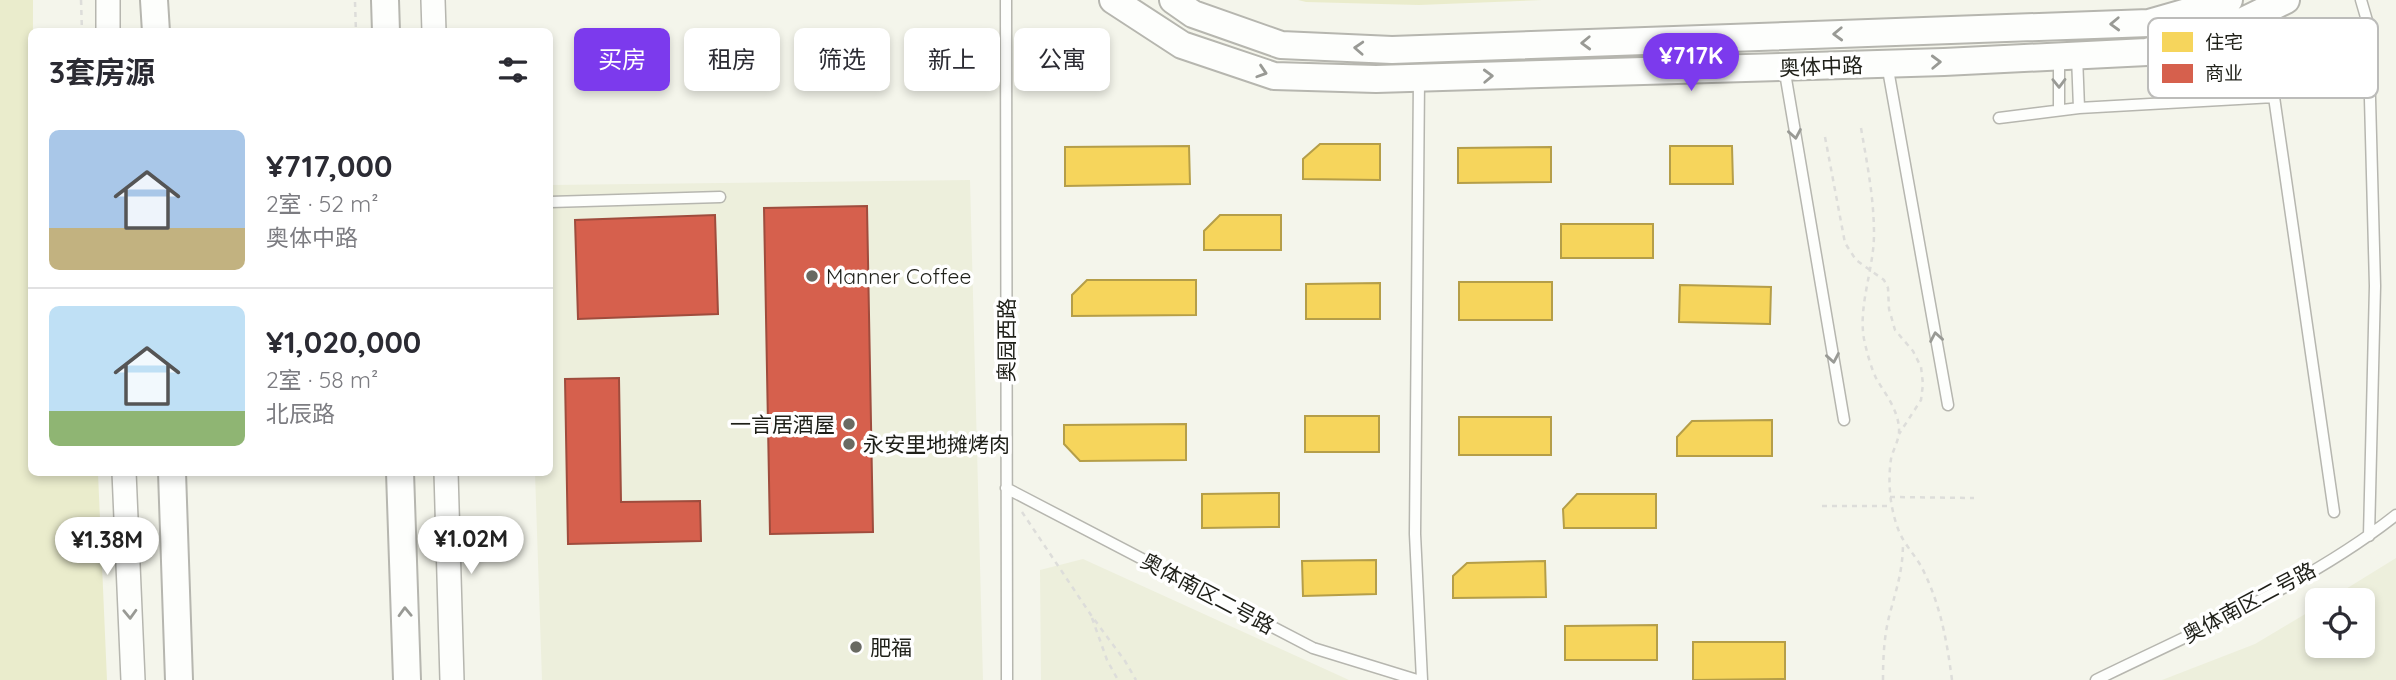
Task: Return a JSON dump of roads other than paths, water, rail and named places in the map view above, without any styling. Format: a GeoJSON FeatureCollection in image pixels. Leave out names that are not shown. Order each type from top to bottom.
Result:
{"type":"FeatureCollection","features":[{"type":"Feature","properties":{"kind":"main road"},"geometry":{"type":"LineString","coordinates":[[155,0],[156,28]]}},
{"type":"Feature","properties":{"kind":"main road"},"geometry":{"type":"LineString","coordinates":[[385,0],[386,28]]}},
{"type":"Feature","properties":{"kind":"main road","name":"奥体中路"},"geometry":{"type":"LineString","coordinates":[[1114,0],[1182,45],[1274,76],[1419,78],[1784,67],[2148,52]]}},
{"type":"Feature","properties":{"kind":"main road","name":"奥体中路"},"geometry":{"type":"LineString","coordinates":[[1173,0],[1193,14],[1281,44],[1392,50],[2148,23]]}},
{"type":"Feature","properties":{"kind":"main road","name":"奥体中路"},"geometry":{"type":"LineString","coordinates":[[2166,18],[2229,0]]}},
{"type":"Feature","properties":{"kind":"main road","name":"奥体中路"},"geometry":{"type":"LineString","coordinates":[[2249,18],[2286,0]]}},
{"type":"Feature","properties":{"kind":"main road"},"geometry":{"type":"LineString","coordinates":[[172,476],[179,680]]}},
{"type":"Feature","properties":{"kind":"main road"},"geometry":{"type":"LineString","coordinates":[[400,476],[407,680]]}},
{"type":"Feature","properties":{"kind":"street"},"geometry":{"type":"LineString","coordinates":[[108,0],[108,28]]}},
{"type":"Feature","properties":{"kind":"street"},"geometry":{"type":"LineString","coordinates":[[433,0],[434,28]]}},
{"type":"Feature","properties":{"kind":"street"},"geometry":{"type":"LineString","coordinates":[[124,476],[133,680]]}},
{"type":"Feature","properties":{"kind":"street"},"geometry":{"type":"LineString","coordinates":[[446,476],[452,680]]}},
{"type":"Feature","properties":{"kind":"lane","name":"奥园西路"},"geometry":{"type":"LineString","coordinates":[[1006,0],[1007,680]]}},
{"type":"Feature","properties":{"kind":"lane"},"geometry":{"type":"LineString","coordinates":[[2361,0],[2366,18]]}},
{"type":"Feature","properties":{"kind":"lane"},"geometry":{"type":"LineString","coordinates":[[2068,56],[2079,108]]}},
{"type":"Feature","properties":{"kind":"lane"},"geometry":{"type":"LineString","coordinates":[[2059,110],[2068,56]]}},
{"type":"Feature","properties":{"kind":"lane"},"geometry":{"type":"LineString","coordinates":[[1887,63],[1948,405]]}},
{"type":"Feature","properties":{"kind":"lane"},"geometry":{"type":"LineString","coordinates":[[1784,67],[1844,419]]}},
{"type":"Feature","properties":{"kind":"lane"},"geometry":{"type":"LineString","coordinates":[[1419,78],[1416,534],[1419,680]]}},
{"type":"Feature","properties":{"kind":"lane"},"geometry":{"type":"LineString","coordinates":[[1999,118],[2079,108],[2256,98]]}},
{"type":"Feature","properties":{"kind":"lane"},"geometry":{"type":"LineString","coordinates":[[2274,98],[2334,512]]}},
{"type":"Feature","properties":{"kind":"lane"},"geometry":{"type":"LineString","coordinates":[[2369,536],[2375,286],[2370,98]]}},
{"type":"Feature","properties":{"kind":"lane"},"geometry":{"type":"LineString","coordinates":[[553,202],[719,197]]}},
{"type":"Feature","properties":{"kind":"lane","name":"奥体南区二号路"},"geometry":{"type":"LineString","coordinates":[[1006,488],[1313,648],[1419,680]]}},
{"type":"Feature","properties":{"kind":"lane","name":"奥体南区二号路"},"geometry":{"type":"LineString","coordinates":[[2096,680],[2266,596],[2369,536],[2396,515]]}},
{"type":"Feature","properties":{"kind":"place","name":"Manner Coffee"},"geometry":{"type":"Point","coordinates":[812,276]}},
{"type":"Feature","properties":{"kind":"place","name":"一言居酒屋"},"geometry":{"type":"Point","coordinates":[849,424]}},
{"type":"Feature","properties":{"kind":"place","name":"永安里地摊烤肉"},"geometry":{"type":"Point","coordinates":[849,444]}},
{"type":"Feature","properties":{"kind":"place","name":"肥福"},"geometry":{"type":"Point","coordinates":[856,647]}}]}
